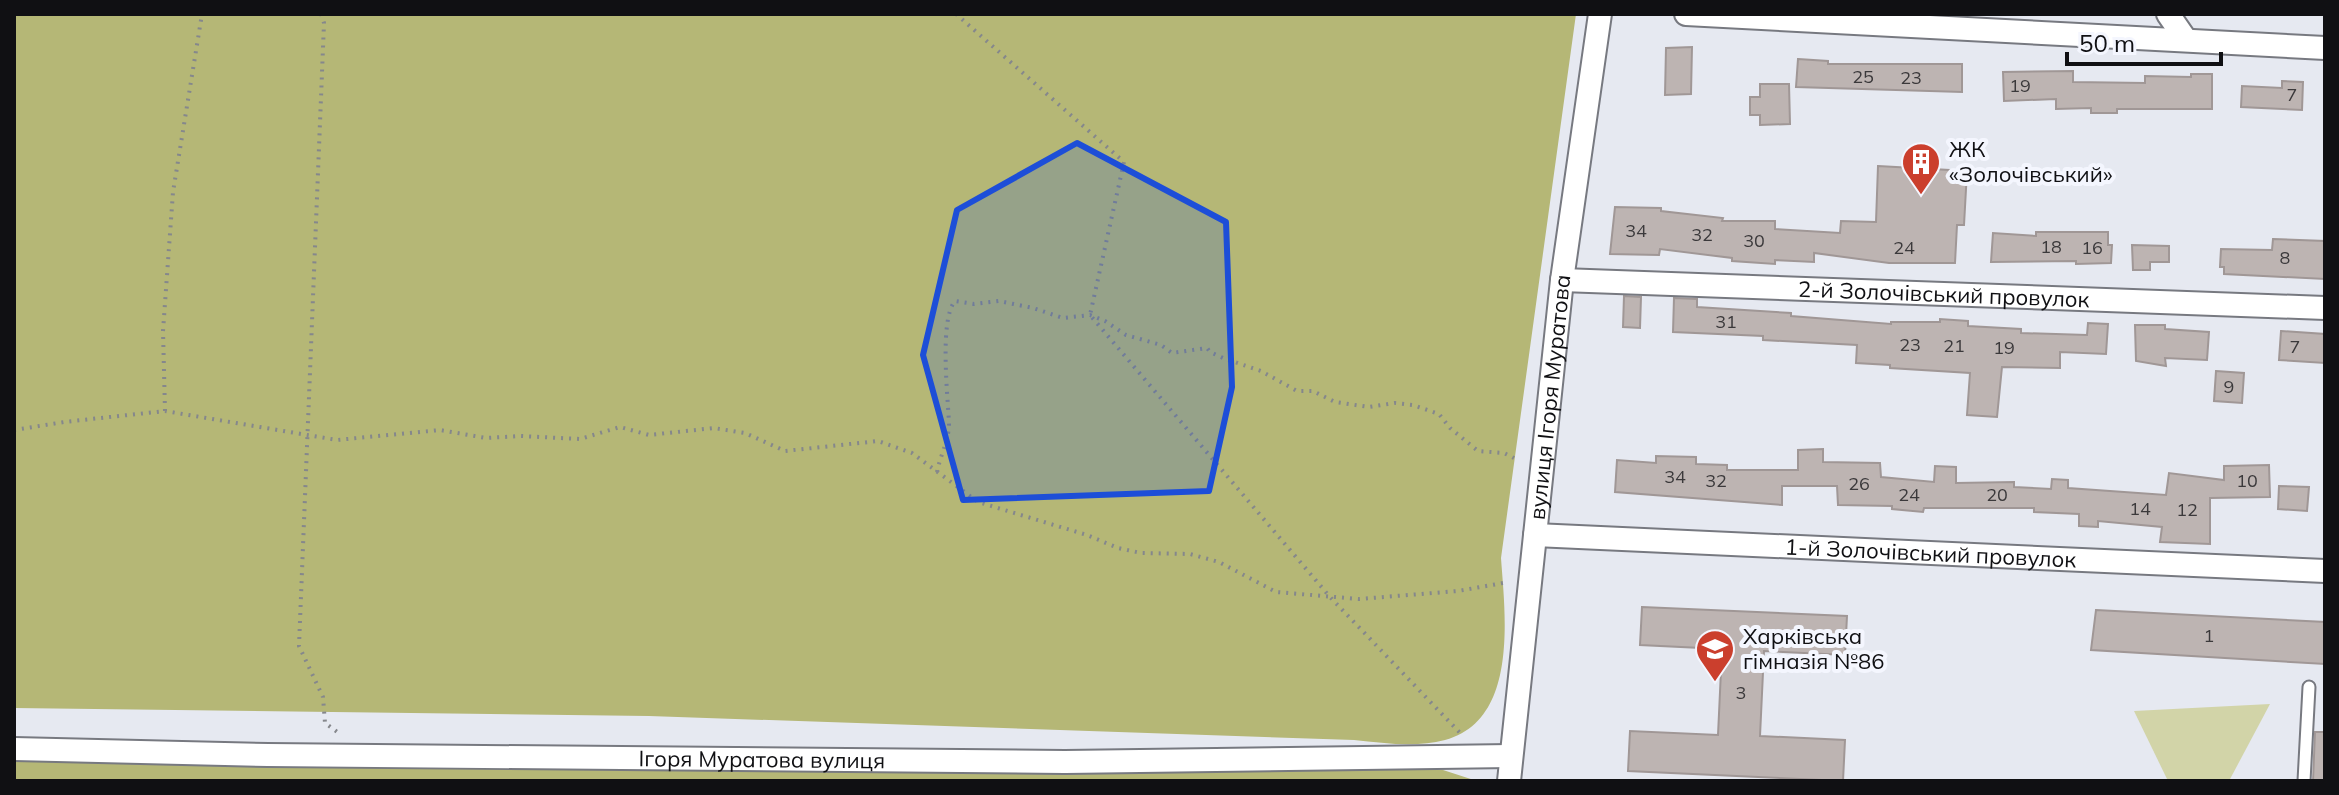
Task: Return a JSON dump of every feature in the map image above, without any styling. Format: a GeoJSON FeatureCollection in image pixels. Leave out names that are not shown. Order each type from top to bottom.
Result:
{"type":"FeatureCollection","features":[{"type":"Feature","properties":{"kind":"street","name":"вулиця Ігоря Муратова"},"geometry":{"type":"LineString","coordinates":[[1509,781],[1562,280],[1600,14]]}},
{"type":"Feature","properties":{"kind":"street"},"geometry":{"type":"LineString","coordinates":[[1686,14],[2325,48]]}},
{"type":"Feature","properties":{"kind":"street"},"geometry":{"type":"LineString","coordinates":[[2168,14],[2186,40]]}},
{"type":"Feature","properties":{"kind":"street","name":"2-й Золочівський провулок"},"geometry":{"type":"LineString","coordinates":[[1562,280],[2325,308]]}},
{"type":"Feature","properties":{"kind":"street","name":"1-й Золочівський провулок"},"geometry":{"type":"LineString","coordinates":[[1535,535],[2325,571]]}},
{"type":"Feature","properties":{"kind":"street","name":"Ігоря Муратова вулиця"},"geometry":{"type":"LineString","coordinates":[[14,749],[268,755],[1065,762],[1511,756]]}},
{"type":"Feature","properties":{"kind":"lane"},"geometry":{"type":"LineString","coordinates":[[2304,781],[2309,687]]}},
{"type":"Feature","properties":{"kind":"path"},"geometry":{"type":"LineString","coordinates":[[165,411],[163,331],[173,192],[202,14]]}},
{"type":"Feature","properties":{"kind":"path"},"geometry":{"type":"LineString","coordinates":[[321,14],[324,23],[299,646],[323,697],[325,723]]}},
{"type":"Feature","properties":{"kind":"path"},"geometry":{"type":"LineString","coordinates":[[956,14],[1124,162],[1090,315]]}},
{"type":"Feature","properties":{"kind":"path"},"geometry":{"type":"LineString","coordinates":[[937,472],[947,439],[946,334],[948,313],[955,301],[974,304],[999,301],[1063,318],[1090,315],[1126,335],[1161,345],[1172,353],[1207,348],[1223,358],[1261,371],[1297,391],[1313,391],[1335,402],[1369,407],[1395,403],[1413,405],[1439,414],[1450,428],[1478,451],[1504,453],[1514,458]]}},
{"type":"Feature","properties":{"kind":"path"},"geometry":{"type":"LineString","coordinates":[[1090,315],[1330,597],[1484,758]]}},
{"type":"Feature","properties":{"kind":"path"},"geometry":{"type":"LineString","coordinates":[[14,430],[165,411],[337,440],[440,430],[486,438],[580,439],[620,427],[649,435],[714,428],[745,433],[785,451],[878,441],[912,453],[978,502],[1087,535],[1118,548],[1141,553],[1190,554],[1219,562],[1276,592],[1359,599],[1458,591],[1503,583]]}},
{"type":"Feature","properties":{"kind":"highlighted area"},"geometry":{"type":"Polygon","coordinates":[[[1077,143],[1226,222],[1232,387],[1209,491],[963,500],[923,355],[957,210],[1077,143]]]}},
{"type":"Feature","properties":{"kind":"green space"},"geometry":{"type":"Polygon","coordinates":[[[14,14],[1576,14],[1501,558],[1505,635],[1502,663],[1496,689],[1486,711],[1469,729],[1445,740],[1411,744],[649,716],[14,708],[14,14]]]}},
{"type":"Feature","properties":{"kind":"green space"},"geometry":{"type":"Polygon","coordinates":[[[2270,704],[2229,781],[2168,781],[2134,711],[2270,704]]]}},
{"type":"Feature","properties":{"kind":"green space"},"geometry":{"type":"Polygon","coordinates":[[[14,754],[399,763],[1443,770],[1477,781],[14,781],[14,754]]]}},
{"type":"Feature","properties":{"kind":"building"},"geometry":{"type":"Polygon","coordinates":[[[1692,47],[1691,94],[1665,95],[1666,48],[1692,47]]]}},
{"type":"Feature","properties":{"kind":"building"},"geometry":{"type":"Polygon","coordinates":[[[1798,59],[1828,61],[1828,64],[1962,64],[1962,92],[1796,87],[1798,59]]]}},
{"type":"Feature","properties":{"kind":"building"},"geometry":{"type":"Polygon","coordinates":[[[2073,71],[2073,82],[2145,83],[2145,76],[2212,74],[2212,109],[2117,109],[2117,113],[2091,113],[2091,108],[2056,109],[2056,99],[2004,101],[2003,72],[2073,71]]]}},
{"type":"Feature","properties":{"kind":"building"},"geometry":{"type":"Polygon","coordinates":[[[2282,81],[2303,82],[2302,110],[2241,107],[2242,86],[2282,88],[2282,81]]]}},
{"type":"Feature","properties":{"kind":"building"},"geometry":{"type":"Polygon","coordinates":[[[1760,84],[1789,84],[1790,124],[1760,125],[1760,115],[1750,115],[1750,97],[1760,97],[1760,84]]]}},
{"type":"Feature","properties":{"kind":"building"},"geometry":{"type":"Polygon","coordinates":[[[1878,166],[1967,171],[1964,225],[1957,225],[1955,263],[1889,263],[1814,253],[1814,262],[1775,260],[1775,264],[1732,261],[1732,258],[1660,249],[1659,255],[1610,254],[1615,207],[1661,208],[1661,211],[1723,218],[1722,221],[1775,221],[1775,229],[1840,233],[1841,221],[1876,222],[1878,166]]]}},
{"type":"Feature","properties":{"kind":"building"},"geometry":{"type":"Polygon","coordinates":[[[2036,232],[2108,232],[2108,245],[2112,245],[2111,263],[1991,262],[1993,233],[2036,236],[2036,232]]]}},
{"type":"Feature","properties":{"kind":"building"},"geometry":{"type":"Polygon","coordinates":[[[2273,239],[2325,241],[2325,279],[2224,274],[2224,267],[2220,267],[2221,249],[2272,250],[2273,239]]]}},
{"type":"Feature","properties":{"kind":"building"},"geometry":{"type":"Polygon","coordinates":[[[2132,245],[2169,246],[2169,262],[2150,262],[2150,270],[2133,270],[2132,245]]]}},
{"type":"Feature","properties":{"kind":"building"},"geometry":{"type":"Polygon","coordinates":[[[1624,296],[1641,297],[1640,328],[1623,327],[1624,296]]]}},
{"type":"Feature","properties":{"kind":"building"},"geometry":{"type":"Polygon","coordinates":[[[1674,298],[1697,299],[1697,307],[1891,324],[1940,322],[1940,319],[1968,321],[1968,326],[2021,329],[2021,333],[2087,335],[2088,323],[2108,324],[2106,354],[2060,352],[2060,368],[2002,367],[1997,417],[1967,415],[1970,373],[1856,363],[1857,345],[1673,332],[1674,298]]]}},
{"type":"Feature","properties":{"kind":"building"},"geometry":{"type":"Polygon","coordinates":[[[2135,325],[2165,325],[2165,329],[2209,332],[2207,360],[2165,358],[2166,366],[2136,361],[2135,325]]]}},
{"type":"Feature","properties":{"kind":"building"},"geometry":{"type":"Polygon","coordinates":[[[2281,331],[2325,334],[2325,363],[2279,360],[2281,331]]]}},
{"type":"Feature","properties":{"kind":"building"},"geometry":{"type":"Polygon","coordinates":[[[2216,371],[2244,373],[2242,403],[2214,401],[2216,371]]]}},
{"type":"Feature","properties":{"kind":"building"},"geometry":{"type":"Polygon","coordinates":[[[1823,449],[1823,462],[1880,463],[1881,477],[1934,482],[1935,466],[1956,467],[1956,483],[2014,482],[2014,487],[2051,489],[2052,479],[2068,480],[2068,488],[2166,495],[2169,473],[2224,480],[2224,466],[2269,465],[2270,497],[2210,498],[2210,544],[2160,542],[2162,527],[2098,521],[2098,527],[2079,526],[2079,514],[2034,512],[2034,508],[1924,508],[1923,512],[1892,509],[1892,506],[1838,505],[1837,486],[1782,486],[1782,505],[1615,492],[1617,460],[1656,463],[1656,456],[1696,457],[1696,464],[1727,465],[1727,470],[1798,470],[1798,450],[1823,449]]]}},
{"type":"Feature","properties":{"kind":"building"},"geometry":{"type":"Polygon","coordinates":[[[2279,486],[2309,487],[2307,511],[2278,509],[2279,486]]]}},
{"type":"Feature","properties":{"kind":"building"},"geometry":{"type":"Polygon","coordinates":[[[1642,607],[1847,616],[1845,655],[1764,651],[1760,736],[1845,740],[1843,781],[1628,771],[1630,731],[1718,735],[1722,649],[1640,645],[1642,607]]]}},
{"type":"Feature","properties":{"kind":"building"},"geometry":{"type":"Polygon","coordinates":[[[2096,610],[2325,622],[2325,664],[2091,650],[2096,610]]]}},
{"type":"Feature","properties":{"kind":"building"},"geometry":{"type":"Polygon","coordinates":[[[2315,732],[2325,732],[2325,781],[2313,781],[2315,732]]]}},
{"type":"Feature","properties":{"kind":"place","name":"ЖК «Золочівський»"},"geometry":{"type":"Point","coordinates":[1921,196]}},
{"type":"Feature","properties":{"kind":"place","name":"Харківська гімназія №86"},"geometry":{"type":"Point","coordinates":[1715,683]}}]}
